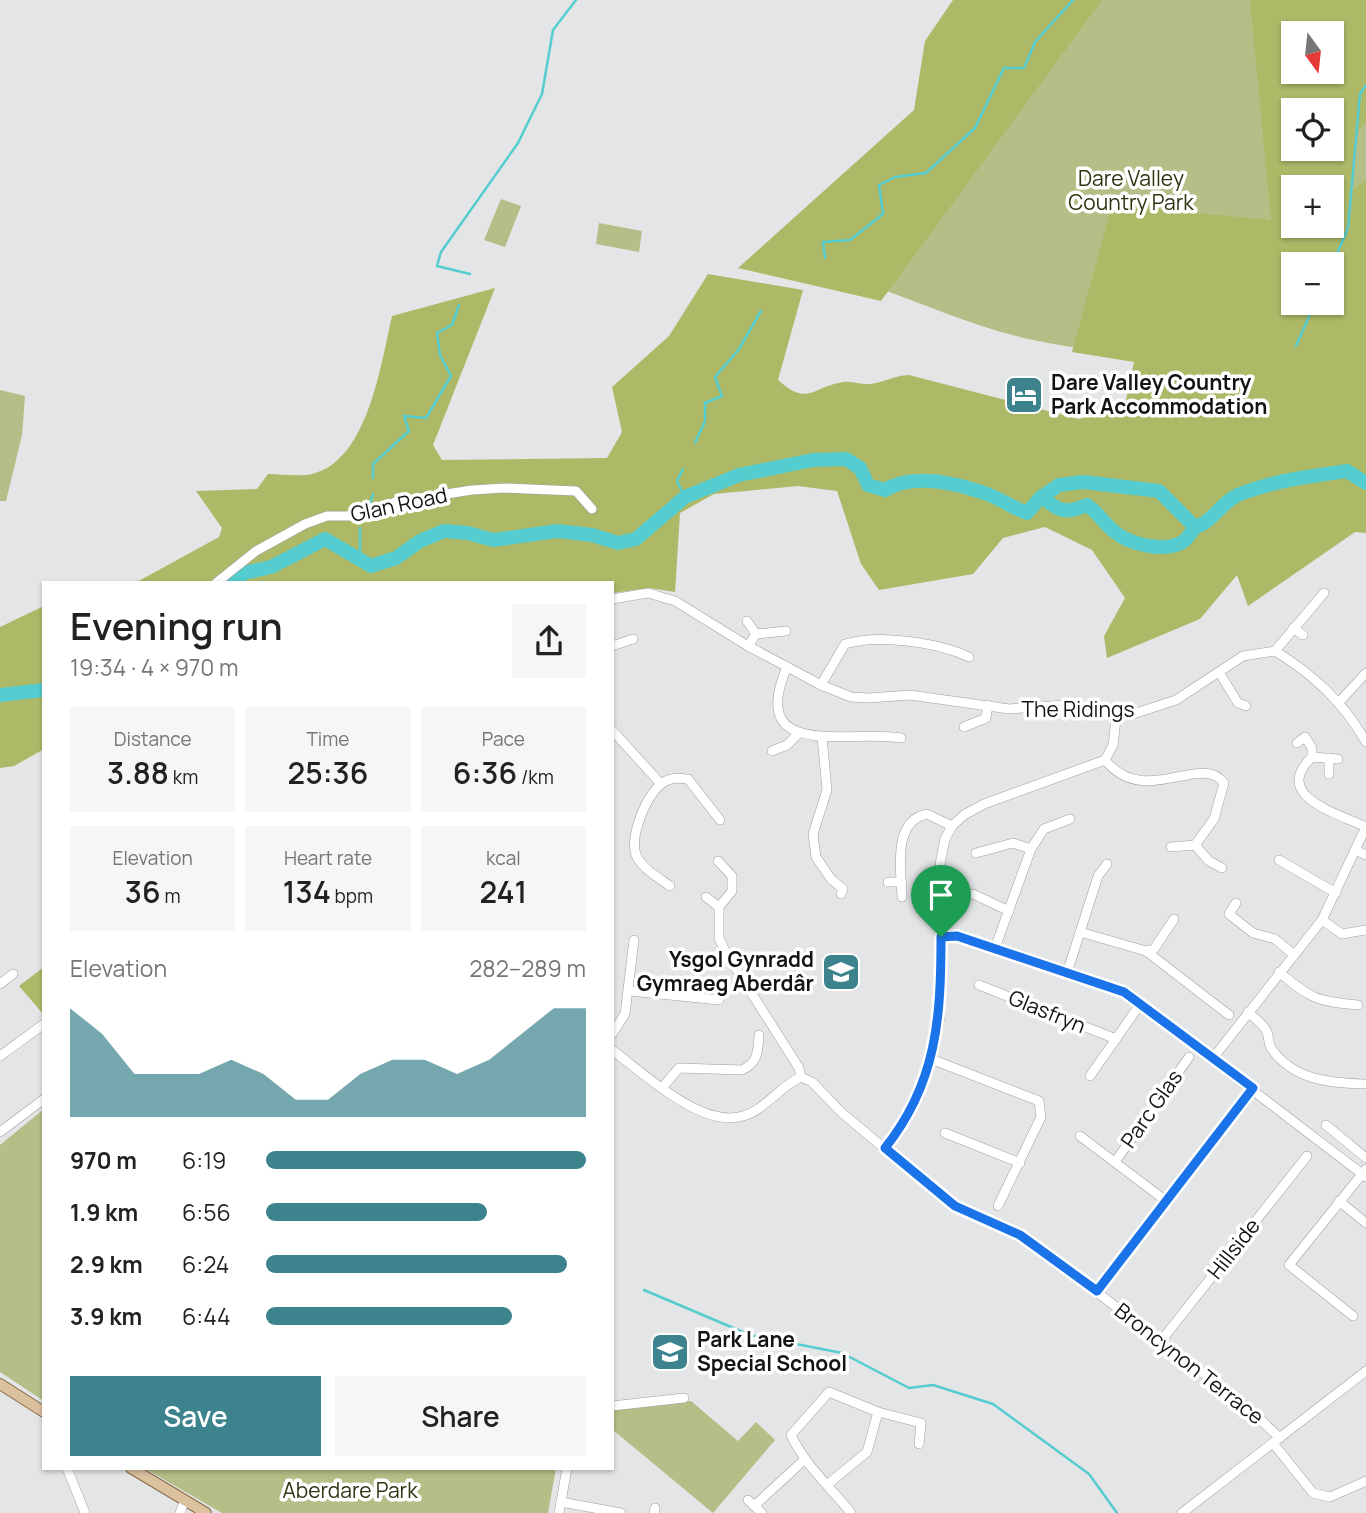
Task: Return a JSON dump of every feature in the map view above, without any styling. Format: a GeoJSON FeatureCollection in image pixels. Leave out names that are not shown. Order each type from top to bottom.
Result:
{"type":"FeatureCollection","features":[{"type":"Feature","properties":{"kind":"main road"},"geometry":{"type":"LineString","coordinates":[[2,1389],[42,1411]]}},
{"type":"Feature","properties":{"kind":"main road"},"geometry":{"type":"LineString","coordinates":[[134,1470],[182,1508],[206,1513]]}},
{"type":"Feature","properties":{"kind":"street","name":"Glan Road"},"geometry":{"type":"LineString","coordinates":[[218,581],[256,551],[305,524],[327,516],[364,516],[394,502],[505,488],[576,491],[592,509]]}},
{"type":"Feature","properties":{"kind":"street","name":"The Ridings"},"geometry":{"type":"LineString","coordinates":[[614,599],[648,593],[675,601],[748,646],[821,685],[851,697],[911,695],[1009,709],[1066,705],[1133,714],[1176,700],[1243,656],[1275,651]]}},
{"type":"Feature","properties":{"kind":"street"},"geometry":{"type":"LineString","coordinates":[[1324,593],[1275,651],[1301,666],[1340,701],[1366,742]]}},
{"type":"Feature","properties":{"kind":"street"},"geometry":{"type":"LineString","coordinates":[[747,621],[756,634]]}},
{"type":"Feature","properties":{"kind":"street"},"geometry":{"type":"LineString","coordinates":[[1293,628],[1303,635]]}},
{"type":"Feature","properties":{"kind":"street"},"geometry":{"type":"LineString","coordinates":[[756,634],[786,631]]}},
{"type":"Feature","properties":{"kind":"street"},"geometry":{"type":"LineString","coordinates":[[748,646],[756,634]]}},
{"type":"Feature","properties":{"kind":"street"},"geometry":{"type":"LineString","coordinates":[[821,685],[845,644],[865,638],[964,655],[956,664]]}},
{"type":"Feature","properties":{"kind":"street"},"geometry":{"type":"LineString","coordinates":[[614,645],[633,639]]}},
{"type":"Feature","properties":{"kind":"street"},"geometry":{"type":"LineString","coordinates":[[787,667],[779,686],[779,718],[799,733],[822,737],[885,735],[901,738]]}},
{"type":"Feature","properties":{"kind":"street"},"geometry":{"type":"LineString","coordinates":[[1219,672],[1238,703],[1245,706]]}},
{"type":"Feature","properties":{"kind":"street"},"geometry":{"type":"LineString","coordinates":[[1340,701],[1366,673]]}},
{"type":"Feature","properties":{"kind":"street"},"geometry":{"type":"LineString","coordinates":[[964,727],[986,719],[988,705]]}},
{"type":"Feature","properties":{"kind":"street"},"geometry":{"type":"LineString","coordinates":[[885,1148],[919,1096],[940,1018],[940,864],[945,839],[952,826],[964,815],[984,804],[1105,760],[1113,745],[1117,711]]}},
{"type":"Feature","properties":{"kind":"street"},"geometry":{"type":"LineString","coordinates":[[614,732],[661,784]]}},
{"type":"Feature","properties":{"kind":"street"},"geometry":{"type":"LineString","coordinates":[[772,751],[788,745],[799,733]]}},
{"type":"Feature","properties":{"kind":"street"},"geometry":{"type":"LineString","coordinates":[[822,737],[827,790],[813,834],[816,857],[831,879],[843,889],[841,894]]}},
{"type":"Feature","properties":{"kind":"street"},"geometry":{"type":"LineString","coordinates":[[1304,738],[1311,748],[1312,757]]}},
{"type":"Feature","properties":{"kind":"street"},"geometry":{"type":"LineString","coordinates":[[1312,757],[1334,759],[1329,774]]}},
{"type":"Feature","properties":{"kind":"street"},"geometry":{"type":"LineString","coordinates":[[1213,1058],[1322,920],[1366,827],[1306,798],[1299,789],[1298,771],[1312,757]]}},
{"type":"Feature","properties":{"kind":"street"},"geometry":{"type":"LineString","coordinates":[[1105,760],[1112,768],[1143,782],[1164,782],[1206,772],[1219,777],[1224,783],[1214,819],[1195,845],[1171,847]]}},
{"type":"Feature","properties":{"kind":"street"},"geometry":{"type":"LineString","coordinates":[[670,886],[638,859],[633,844],[638,823],[661,784],[675,777],[688,779],[720,820]]}},
{"type":"Feature","properties":{"kind":"street"},"geometry":{"type":"LineString","coordinates":[[902,897],[904,835],[910,822],[927,814],[952,826]]}},
{"type":"Feature","properties":{"kind":"street"},"geometry":{"type":"LineString","coordinates":[[995,948],[1031,849],[1044,830],[1070,819]]}},
{"type":"Feature","properties":{"kind":"street"},"geometry":{"type":"LineString","coordinates":[[976,853],[1013,843],[1031,849]]}},
{"type":"Feature","properties":{"kind":"street"},"geometry":{"type":"LineString","coordinates":[[1195,845],[1201,854],[1222,868]]}},
{"type":"Feature","properties":{"kind":"street"},"geometry":{"type":"LineString","coordinates":[[1356,850],[1366,855]]}},
{"type":"Feature","properties":{"kind":"street"},"geometry":{"type":"LineString","coordinates":[[1279,860],[1336,893]]}},
{"type":"Feature","properties":{"kind":"street"},"geometry":{"type":"LineString","coordinates":[[614,1052],[696,1110],[733,1117],[744,1116],[756,1109],[801,1077],[799,1068],[719,938],[719,906],[732,891],[732,876],[718,862]]}},
{"type":"Feature","properties":{"kind":"street"},"geometry":{"type":"LineString","coordinates":[[1067,973],[1107,864]]}},
{"type":"Feature","properties":{"kind":"street"},"geometry":{"type":"LineString","coordinates":[[888,882],[902,882]]}},
{"type":"Feature","properties":{"kind":"street"},"geometry":{"type":"LineString","coordinates":[[973,894],[1009,911]]}},
{"type":"Feature","properties":{"kind":"street"},"geometry":{"type":"LineString","coordinates":[[706,897],[719,906]]}},
{"type":"Feature","properties":{"kind":"street"},"geometry":{"type":"LineString","coordinates":[[1236,903],[1229,914],[1253,933],[1275,939],[1293,954]]}},
{"type":"Feature","properties":{"kind":"street"},"geometry":{"type":"LineString","coordinates":[[1146,951],[1154,949],[1174,919]]}},
{"type":"Feature","properties":{"kind":"street"},"geometry":{"type":"LineString","coordinates":[[1322,920],[1342,934],[1366,930]]}},
{"type":"Feature","properties":{"kind":"street"},"geometry":{"type":"LineString","coordinates":[[1080,932],[1146,951],[1219,1001],[1229,1015]]}},
{"type":"Feature","properties":{"kind":"street"},"geometry":{"type":"LineString","coordinates":[[941,937],[969,939],[1124,992],[1365,1173],[1339,1201],[1289,1265],[1353,1316]]}},
{"type":"Feature","properties":{"kind":"street"},"geometry":{"type":"LineString","coordinates":[[614,1031],[625,1014],[630,991],[634,940]]}},
{"type":"Feature","properties":{"kind":"street"},"geometry":{"type":"LineString","coordinates":[[1279,972],[1308,996],[1325,1002],[1358,1005]]}},
{"type":"Feature","properties":{"kind":"street"},"geometry":{"type":"LineString","coordinates":[[0,984],[13,974]]}},
{"type":"Feature","properties":{"kind":"street","name":"Glasfryn"},"geometry":{"type":"LineString","coordinates":[[979,985],[1116,1039]]}},
{"type":"Feature","properties":{"kind":"street"},"geometry":{"type":"LineString","coordinates":[[630,991],[707,994],[719,1000]]}},
{"type":"Feature","properties":{"kind":"street"},"geometry":{"type":"LineString","coordinates":[[1090,1076],[1141,1003]]}},
{"type":"Feature","properties":{"kind":"street"},"geometry":{"type":"LineString","coordinates":[[1248,1012],[1267,1032],[1268,1042],[1276,1055],[1296,1070],[1318,1081],[1364,1084]]}},
{"type":"Feature","properties":{"kind":"street"},"geometry":{"type":"LineString","coordinates":[[0,1056],[42,1025]]}},
{"type":"Feature","properties":{"kind":"street"},"geometry":{"type":"LineString","coordinates":[[662,1088],[675,1070],[685,1067],[742,1070],[755,1061],[761,1041]]}},
{"type":"Feature","properties":{"kind":"street","name":"Parc Glas"},"geometry":{"type":"LineString","coordinates":[[1115,1162],[1189,1057]]}},
{"type":"Feature","properties":{"kind":"street"},"geometry":{"type":"LineString","coordinates":[[931,1059],[1039,1101],[1041,1117],[998,1206]]}},
{"type":"Feature","properties":{"kind":"street","name":"Broncynon Terrace"},"geometry":{"type":"LineString","coordinates":[[801,1077],[812,1082],[955,1206],[1020,1235],[1161,1341],[1277,1441],[1313,1493],[1330,1497],[1366,1481]]}},
{"type":"Feature","properties":{"kind":"street"},"geometry":{"type":"LineString","coordinates":[[1097,1291],[1253,1088]]}},
{"type":"Feature","properties":{"kind":"street"},"geometry":{"type":"LineString","coordinates":[[0,1132],[42,1100]]}},
{"type":"Feature","properties":{"kind":"street"},"geometry":{"type":"LineString","coordinates":[[1326,1125],[1366,1158]]}},
{"type":"Feature","properties":{"kind":"street"},"geometry":{"type":"LineString","coordinates":[[945,1133],[1020,1163]]}},
{"type":"Feature","properties":{"kind":"street","name":"Parc Glas"},"geometry":{"type":"LineString","coordinates":[[1080,1136],[1166,1201]]}},
{"type":"Feature","properties":{"kind":"street","name":"Hillside"},"geometry":{"type":"LineString","coordinates":[[1161,1341],[1307,1156]]}},
{"type":"Feature","properties":{"kind":"street"},"geometry":{"type":"LineString","coordinates":[[1339,1201],[1366,1223]]}},
{"type":"Feature","properties":{"kind":"street"},"geometry":{"type":"LineString","coordinates":[[1182,1513],[1366,1371]]}},
{"type":"Feature","properties":{"kind":"street"},"geometry":{"type":"LineString","coordinates":[[851,1513],[828,1484],[816,1476],[803,1461],[791,1435],[830,1392],[878,1412],[934,1427]]}},
{"type":"Feature","properties":{"kind":"street"},"geometry":{"type":"LineString","coordinates":[[614,1406],[684,1398]]}},
{"type":"Feature","properties":{"kind":"street"},"geometry":{"type":"LineString","coordinates":[[828,1484],[867,1452],[873,1441],[878,1412]]}},
{"type":"Feature","properties":{"kind":"street"},"geometry":{"type":"LineString","coordinates":[[919,1444],[921,1423]]}},
{"type":"Feature","properties":{"kind":"street"},"geometry":{"type":"LineString","coordinates":[[755,1506],[803,1461]]}},
{"type":"Feature","properties":{"kind":"street"},"geometry":{"type":"LineString","coordinates":[[559,1513],[567,1470]]}},
{"type":"Feature","properties":{"kind":"street"},"geometry":{"type":"LineString","coordinates":[[69,1473],[85,1513]]}},
{"type":"Feature","properties":{"kind":"street"},"geometry":{"type":"LineString","coordinates":[[561,1502],[621,1513]]}},
{"type":"Feature","properties":{"kind":"green space"},"geometry":{"type":"Polygon","coordinates":[[[953,0],[1102,0],[881,301],[738,268],[914,110],[925,41],[953,0]]]}},
{"type":"Feature","properties":{"kind":"green space","name":"Dare Valley Country Park"},"geometry":{"type":"Polygon","coordinates":[[[1074,0],[1366,0],[1366,366],[1201,360],[1119,353],[1038,341],[954,316],[873,286],[1074,0]]]}},
{"type":"Feature","properties":{"kind":"green space"},"geometry":{"type":"Polygon","coordinates":[[[1250,0],[1366,0],[1366,122],[1357,132],[1351,190],[1366,181],[1366,533],[1355,532],[1248,606],[1237,575],[1200,619],[1107,658],[1104,636],[1125,598],[1092,550],[1045,527],[1003,538],[973,574],[879,590],[861,564],[837,491],[798,486],[714,494],[680,513],[675,592],[649,588],[614,593],[614,581],[139,581],[219,537],[222,528],[196,491],[257,489],[268,474],[312,474],[331,465],[347,450],[369,408],[392,316],[495,288],[433,445],[442,460],[607,458],[622,432],[612,387],[669,336],[708,274],[803,290],[778,380],[788,388],[804,394],[843,382],[871,384],[909,375],[1079,419],[1125,405],[1134,362],[1072,352],[1112,205],[1271,220],[1250,0]]]}},
{"type":"Feature","properties":{"kind":"green space"},"geometry":{"type":"Polygon","coordinates":[[[501,199],[521,206],[505,247],[484,240],[501,199]]]}},
{"type":"Feature","properties":{"kind":"green space"},"geometry":{"type":"Polygon","coordinates":[[[599,223],[642,231],[639,252],[596,244],[599,223]]]}},
{"type":"Feature","properties":{"kind":"green space"},"geometry":{"type":"Polygon","coordinates":[[[0,390],[25,396],[22,435],[6,501],[0,501],[0,390]]]}},
{"type":"Feature","properties":{"kind":"green space"},"geometry":{"type":"Polygon","coordinates":[[[42,607],[42,750],[14,766],[0,768],[0,627],[42,607]]]}},
{"type":"Feature","properties":{"kind":"green space"},"geometry":{"type":"Polygon","coordinates":[[[42,969],[42,1013],[19,986],[42,969]]]}},
{"type":"Feature","properties":{"kind":"green space"},"geometry":{"type":"Polygon","coordinates":[[[42,1111],[42,1400],[0,1372],[0,1145],[42,1111]]]}},
{"type":"Feature","properties":{"kind":"green space"},"geometry":{"type":"Polygon","coordinates":[[[691,1401],[738,1441],[756,1422],[775,1440],[713,1513],[614,1431],[614,1409],[691,1401]]]}},
{"type":"Feature","properties":{"kind":"green space","name":"Aberdare Park"},"geometry":{"type":"Polygon","coordinates":[[[147,1470],[556,1470],[548,1513],[222,1513],[147,1470]]]}},
{"type":"Feature","properties":{"kind":"waterway"},"geometry":{"type":"LineString","coordinates":[[470,274],[437,266],[441,252],[518,143],[542,94],[553,30],[576,0]]}},
{"type":"Feature","properties":{"kind":"waterway"},"geometry":{"type":"LineString","coordinates":[[825,258],[823,242],[850,240],[883,214],[879,185],[895,177],[926,173],[975,128],[1004,68],[1024,68],[1035,42],[1073,0]]}},
{"type":"Feature","properties":{"kind":"waterway"},"geometry":{"type":"LineString","coordinates":[[1338,252],[1348,228],[1360,94],[1366,85]]}},
{"type":"Feature","properties":{"kind":"waterway"},"geometry":{"type":"LineString","coordinates":[[373,478],[373,464],[409,431],[404,416],[426,418],[451,376],[440,355],[437,333],[452,325],[459,305]]}},
{"type":"Feature","properties":{"kind":"waterway"},"geometry":{"type":"LineString","coordinates":[[695,443],[705,421],[705,403],[722,396],[715,377],[739,349],[761,311]]}},
{"type":"Feature","properties":{"kind":"waterway"},"geometry":{"type":"LineString","coordinates":[[1296,346],[1310,315]]}},
{"type":"Feature","properties":{"kind":"waterway"},"geometry":{"type":"LineString","coordinates":[[235,581],[244,573],[271,567],[325,539],[371,566],[396,558],[420,541],[444,531],[467,533],[494,540],[557,531],[592,535],[618,543],[636,539],[685,497],[739,475],[813,460],[846,459],[860,468],[868,485],[885,490],[908,482],[948,483],[987,494],[1027,513],[1040,498],[1059,485],[1083,482],[1159,491],[1195,527],[1238,495],[1264,486],[1347,471],[1366,483]]}},
{"type":"Feature","properties":{"kind":"waterway"},"geometry":{"type":"LineString","coordinates":[[683,469],[677,481],[685,497]]}},
{"type":"Feature","properties":{"kind":"waterway"},"geometry":{"type":"LineString","coordinates":[[370,504],[373,494]]}},
{"type":"Feature","properties":{"kind":"waterway"},"geometry":{"type":"LineString","coordinates":[[1042,496],[1063,510],[1087,505],[1111,529],[1139,544],[1159,547],[1177,545],[1185,540],[1195,527]]}},
{"type":"Feature","properties":{"kind":"waterway"},"geometry":{"type":"LineString","coordinates":[[360,528],[360,560]]}},
{"type":"Feature","properties":{"kind":"waterway"},"geometry":{"type":"LineString","coordinates":[[0,695],[42,690]]}},
{"type":"Feature","properties":{"kind":"waterway"},"geometry":{"type":"LineString","coordinates":[[644,1290],[750,1335],[842,1353],[909,1388],[933,1385],[993,1404],[1089,1474],[1117,1513]]}},
{"type":"Feature","properties":{"kind":"place","name":"Dare Valley Country Park Accommodation"},"geometry":{"type":"Point","coordinates":[1024,395]}},
{"type":"Feature","properties":{"kind":"place","name":"Ysgol Gynradd Gymraeg Aberdâr"},"geometry":{"type":"Point","coordinates":[841,972]}},
{"type":"Feature","properties":{"kind":"place","name":"Park Lane Special School"},"geometry":{"type":"Point","coordinates":[670,1352]}},
{"type":"Feature","properties":{"kind":"route"},"geometry":{"type":"LineString","coordinates":[[957,936],[969,939],[1053,970],[1097,981],[1124,992],[1253,1088],[1097,1291],[1020,1235],[955,1206],[885,1148],[900,1129],[919,1096],[931,1059],[940,1018],[941,937],[957,936]]}}]}
